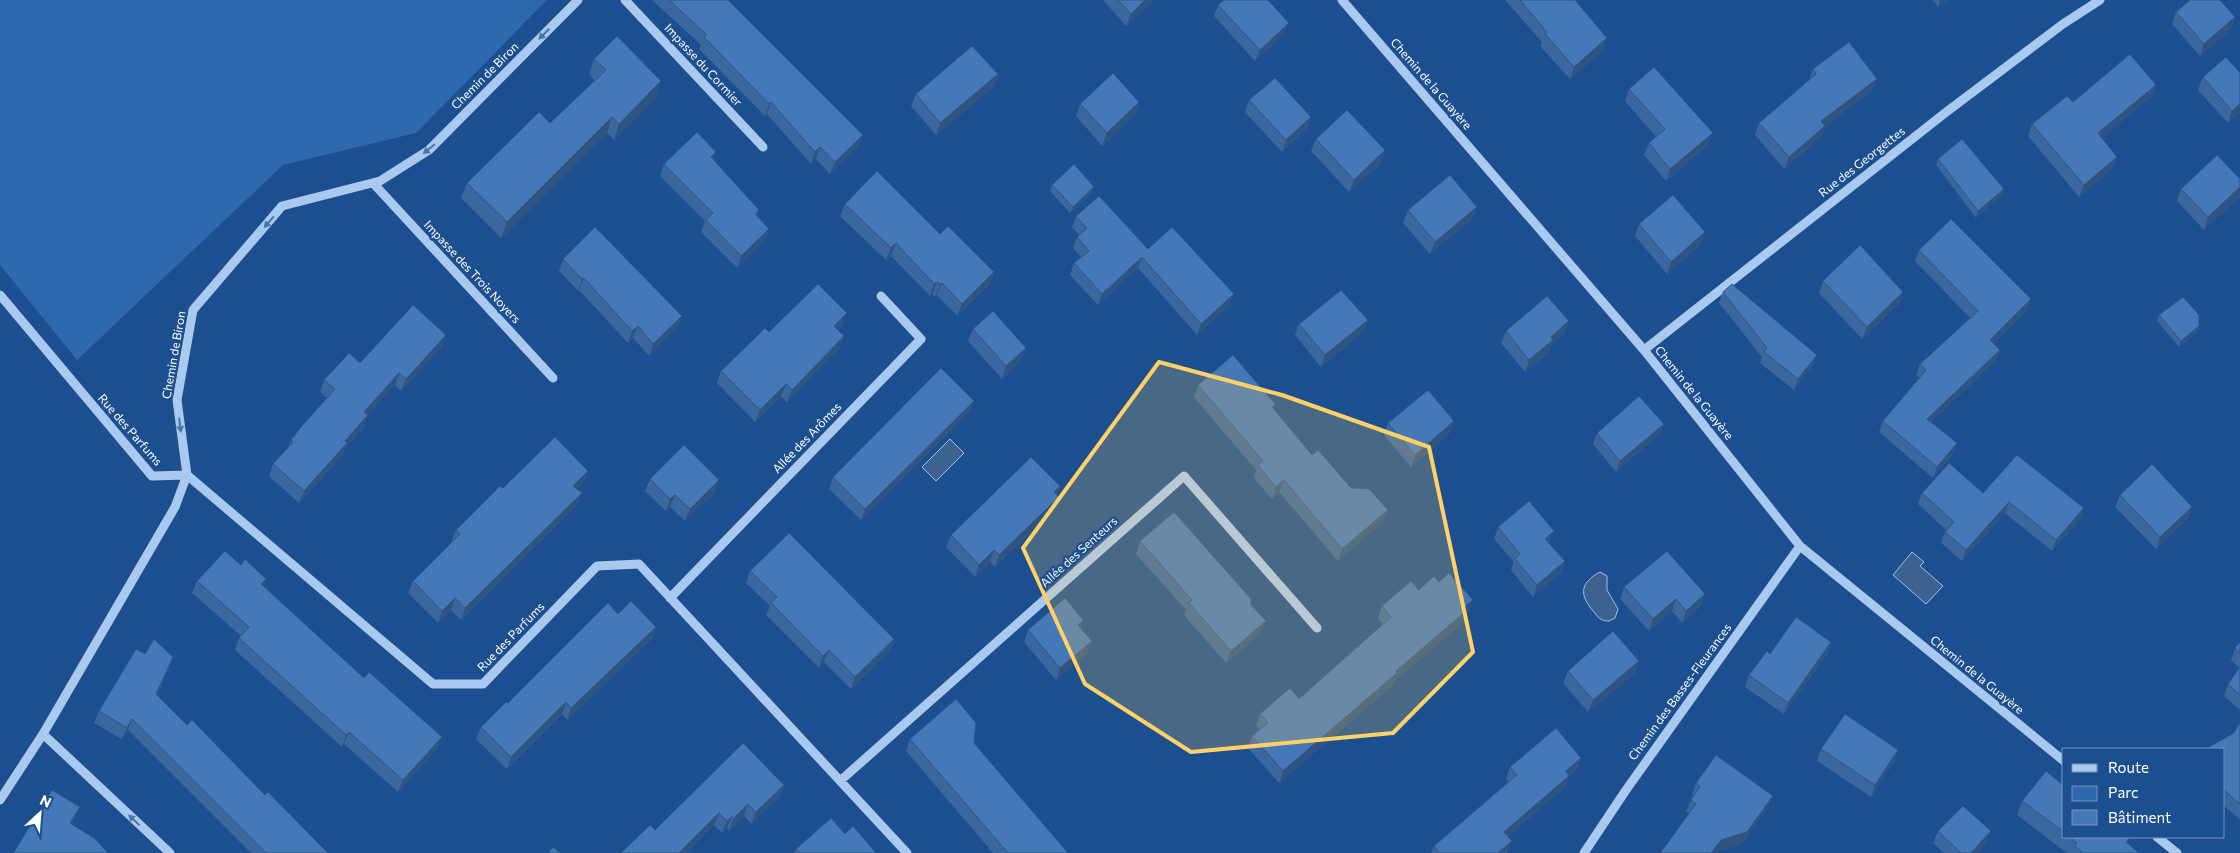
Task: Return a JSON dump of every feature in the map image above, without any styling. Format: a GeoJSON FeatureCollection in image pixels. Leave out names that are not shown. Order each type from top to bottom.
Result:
{"type":"FeatureCollection","features":[{"type":"Feature","properties":{"kind":"street","name":"Chemin de Biron"},"geometry":{"type":"LineString","coordinates":[[0,800],[44,734],[175,506],[186,475],[177,400],[193,310],[282,206],[380,181],[429,150],[578,0]]}},
{"type":"Feature","properties":{"kind":"street","name":"Impasse du Cormier"},"geometry":{"type":"LineString","coordinates":[[625,0],[763,147]]}},
{"type":"Feature","properties":{"kind":"street","name":"Chemin de la Guayère"},"geometry":{"type":"LineString","coordinates":[[1342,0],[1644,350],[1800,546],[2062,759]]}},
{"type":"Feature","properties":{"kind":"street","name":"Rue des Georgettes"},"geometry":{"type":"LineString","coordinates":[[1644,350],[1945,113],[2063,24],[2100,0]]}},
{"type":"Feature","properties":{"kind":"street","name":"Impasse des Trois Noyers"},"geometry":{"type":"LineString","coordinates":[[373,183],[553,378]]}},
{"type":"Feature","properties":{"kind":"street","name":"Rue des Parfums"},"geometry":{"type":"LineString","coordinates":[[0,296],[152,476],[186,475],[433,684],[483,684],[597,566],[639,564],[907,853]]}},
{"type":"Feature","properties":{"kind":"street","name":"Allée des Arômes"},"geometry":{"type":"LineString","coordinates":[[670,598],[921,339],[881,296]]}},
{"type":"Feature","properties":{"kind":"street","name":"Allée des Senteurs"},"geometry":{"type":"LineString","coordinates":[[840,781],[1184,476],[1317,628]]}},
{"type":"Feature","properties":{"kind":"street","name":"Chemin des Basses-Fleurances"},"geometry":{"type":"LineString","coordinates":[[1584,853],[1626,790],[1800,546]]}},
{"type":"Feature","properties":{"kind":"street"},"geometry":{"type":"LineString","coordinates":[[44,734],[170,853]]}},
{"type":"Feature","properties":{"kind":"street"},"geometry":{"type":"LineString","coordinates":[[2158,838],[2177,853]]}},
{"type":"Feature","properties":{"kind":"highlighted area"},"geometry":{"type":"Polygon","coordinates":[[[1159,362],[1282,395],[1429,447],[1473,652],[1393,733],[1191,752],[1085,684],[1023,548],[1159,362]]]}},
{"type":"Feature","properties":{"kind":"green space"},"geometry":{"type":"Polygon","coordinates":[[[0,0],[547,0],[416,133],[283,165],[77,360],[0,265],[0,0]]]}},
{"type":"Feature","properties":{"kind":"shaded area"},"geometry":{"type":"Polygon","coordinates":[[[950,439],[964,453],[936,481],[922,467],[950,439]]]}},
{"type":"Feature","properties":{"kind":"shaded area"},"geometry":{"type":"Polygon","coordinates":[[[1912,552],[1924,562],[1920,566],[1943,586],[1926,604],[1893,575],[1912,552]]]}},
{"type":"Feature","properties":{"kind":"shaded area"},"geometry":{"type":"Polygon","coordinates":[[[1600,572],[1607,576],[1607,590],[1618,609],[1615,618],[1609,621],[1598,617],[1588,605],[1584,594],[1585,585],[1588,580],[1600,572]]]}},
{"type":"Feature","properties":{"kind":"building"},"geometry":{"type":"Polygon","coordinates":[[[669,0],[728,0],[863,135],[835,162],[820,147],[815,152],[771,102],[769,104],[704,37],[706,34],[669,0]]]}},
{"type":"Feature","properties":{"kind":"building"},"geometry":{"type":"Polygon","coordinates":[[[1118,0],[1145,0],[1131,14],[1118,0]]]}},
{"type":"Feature","properties":{"kind":"building"},"geometry":{"type":"Polygon","coordinates":[[[1224,0],[1268,0],[1289,23],[1260,50],[1218,5],[1224,0]]]}},
{"type":"Feature","properties":{"kind":"building"},"geometry":{"type":"Polygon","coordinates":[[[1520,0],[1575,0],[1607,38],[1574,67],[1545,34],[1547,32],[1520,0]]]}},
{"type":"Feature","properties":{"kind":"building"},"geometry":{"type":"Polygon","coordinates":[[[2190,0],[2220,0],[2235,17],[2204,44],[2176,12],[2190,0]]]}},
{"type":"Feature","properties":{"kind":"building"},"geometry":{"type":"Polygon","coordinates":[[[617,36],[661,81],[619,124],[612,117],[507,222],[467,183],[539,112],[550,123],[606,70],[594,59],[617,36]]]}},
{"type":"Feature","properties":{"kind":"building"},"geometry":{"type":"Polygon","coordinates":[[[1849,42],[1877,79],[1821,121],[1825,126],[1789,157],[1759,123],[1816,74],[1813,69],[1849,42]]]}},
{"type":"Feature","properties":{"kind":"building"},"geometry":{"type":"Polygon","coordinates":[[[972,46],[998,74],[940,123],[916,94],[972,46]]]}},
{"type":"Feature","properties":{"kind":"building"},"geometry":{"type":"Polygon","coordinates":[[[2130,54],[2156,85],[2098,133],[2117,157],[2084,185],[2032,124],[2067,96],[2073,102],[2130,54]]]}},
{"type":"Feature","properties":{"kind":"building"},"geometry":{"type":"Polygon","coordinates":[[[2226,57],[2240,73],[2240,104],[2232,111],[2203,77],[2226,57]]]}},
{"type":"Feature","properties":{"kind":"building"},"geometry":{"type":"Polygon","coordinates":[[[1654,67],[1713,133],[1670,169],[1649,143],[1665,129],[1629,89],[1654,67]]]}},
{"type":"Feature","properties":{"kind":"building"},"geometry":{"type":"Polygon","coordinates":[[[1113,73],[1139,102],[1107,133],[1080,104],[1113,73]]]}},
{"type":"Feature","properties":{"kind":"building"},"geometry":{"type":"Polygon","coordinates":[[[1275,78],[1311,117],[1286,140],[1249,100],[1275,78]]]}},
{"type":"Feature","properties":{"kind":"building"},"geometry":{"type":"Polygon","coordinates":[[[1347,110],[1385,150],[1354,180],[1316,139],[1347,110]]]}},
{"type":"Feature","properties":{"kind":"building"},"geometry":{"type":"Polygon","coordinates":[[[697,132],[716,152],[711,157],[759,210],[755,214],[769,229],[741,256],[706,220],[713,213],[664,164],[697,132]]]}},
{"type":"Feature","properties":{"kind":"building"},"geometry":{"type":"Polygon","coordinates":[[[1962,139],[2004,189],[1978,211],[1938,159],[1962,139]]]}},
{"type":"Feature","properties":{"kind":"building"},"geometry":{"type":"Polygon","coordinates":[[[2217,155],[2240,179],[2240,187],[2208,217],[2181,189],[2217,155]]]}},
{"type":"Feature","properties":{"kind":"building"},"geometry":{"type":"Polygon","coordinates":[[[1074,164],[1094,187],[1073,207],[1052,185],[1074,164]]]}},
{"type":"Feature","properties":{"kind":"building"},"geometry":{"type":"Polygon","coordinates":[[[877,171],[940,234],[948,226],[994,272],[962,304],[942,283],[937,282],[934,284],[896,243],[891,248],[845,204],[877,171]]]}},
{"type":"Feature","properties":{"kind":"building"},"geometry":{"type":"Polygon","coordinates":[[[1450,175],[1477,207],[1435,242],[1408,210],[1450,175]]]}},
{"type":"Feature","properties":{"kind":"building"},"geometry":{"type":"Polygon","coordinates":[[[1673,195],[1705,232],[1671,262],[1639,224],[1673,195]]]}},
{"type":"Feature","properties":{"kind":"building"},"geometry":{"type":"Polygon","coordinates":[[[1099,196],[1148,249],[1172,227],[1234,294],[1201,324],[1142,257],[1102,294],[1074,263],[1089,251],[1077,237],[1087,228],[1076,216],[1099,196]]]}},
{"type":"Feature","properties":{"kind":"building"},"geometry":{"type":"Polygon","coordinates":[[[1951,219],[2031,299],[1990,340],[2000,350],[1927,419],[1957,443],[1937,467],[1883,421],[1926,370],[1920,364],[1978,311],[1919,250],[1951,219]]]}},
{"type":"Feature","properties":{"kind":"building"},"geometry":{"type":"Polygon","coordinates":[[[595,227],[682,316],[653,344],[638,326],[632,331],[584,278],[582,279],[563,259],[595,227]]]}},
{"type":"Feature","properties":{"kind":"building"},"geometry":{"type":"Polygon","coordinates":[[[1860,245],[1903,292],[1867,327],[1823,281],[1860,245]]]}},
{"type":"Feature","properties":{"kind":"building"},"geometry":{"type":"Polygon","coordinates":[[[818,284],[847,313],[834,326],[844,336],[792,390],[786,384],[760,410],[721,371],[765,328],[769,332],[818,284]]]}},
{"type":"Feature","properties":{"kind":"building"},"geometry":{"type":"Polygon","coordinates":[[[1732,284],[1817,355],[1798,379],[1764,352],[1767,348],[1723,292],[1732,284]]]}},
{"type":"Feature","properties":{"kind":"building"},"geometry":{"type":"Polygon","coordinates":[[[1341,290],[1368,320],[1325,355],[1299,324],[1341,290]]]}},
{"type":"Feature","properties":{"kind":"building"},"geometry":{"type":"Polygon","coordinates":[[[1547,296],[1569,321],[1551,337],[1553,340],[1529,360],[1506,331],[1547,296]]]}},
{"type":"Feature","properties":{"kind":"building"},"geometry":{"type":"Polygon","coordinates":[[[2183,297],[2199,315],[2199,326],[2181,341],[2159,315],[2183,297]]]}},
{"type":"Feature","properties":{"kind":"building"},"geometry":{"type":"Polygon","coordinates":[[[413,305],[446,335],[406,379],[399,373],[364,412],[368,415],[345,441],[347,443],[304,491],[273,464],[293,442],[291,440],[301,427],[335,389],[324,380],[349,353],[360,363],[413,305]]]}},
{"type":"Feature","properties":{"kind":"building"},"geometry":{"type":"Polygon","coordinates":[[[993,311],[1026,348],[1006,366],[973,329],[993,311]]]}},
{"type":"Feature","properties":{"kind":"building"},"geometry":{"type":"Polygon","coordinates":[[[1233,355],[1275,404],[1272,407],[1312,455],[1318,450],[1351,488],[1369,489],[1388,510],[1342,549],[1284,480],[1276,487],[1258,465],[1263,461],[1198,385],[1233,355]]]}},
{"type":"Feature","properties":{"kind":"building"},"geometry":{"type":"Polygon","coordinates":[[[941,368],[974,401],[865,509],[833,477],[941,368]]]}},
{"type":"Feature","properties":{"kind":"building"},"geometry":{"type":"Polygon","coordinates":[[[1428,390],[1454,421],[1415,455],[1388,423],[1428,390]]]}},
{"type":"Feature","properties":{"kind":"building"},"geometry":{"type":"Polygon","coordinates":[[[1639,396],[1664,424],[1620,461],[1597,433],[1639,396]]]}},
{"type":"Feature","properties":{"kind":"building"},"geometry":{"type":"Polygon","coordinates":[[[555,437],[588,471],[573,486],[582,493],[465,608],[455,598],[442,611],[413,581],[460,534],[456,530],[500,486],[503,488],[555,437]]]}},
{"type":"Feature","properties":{"kind":"building"},"geometry":{"type":"Polygon","coordinates":[[[684,445],[719,480],[690,509],[675,495],[670,499],[650,479],[684,445]]]}},
{"type":"Feature","properties":{"kind":"building"},"geometry":{"type":"Polygon","coordinates":[[[2017,455],[2084,508],[2056,540],[2009,502],[1966,550],[1945,532],[1954,522],[1922,493],[1949,463],[1983,493],[2017,455]]]}},
{"type":"Feature","properties":{"kind":"building"},"geometry":{"type":"Polygon","coordinates":[[[1031,457],[1060,486],[1054,492],[1059,497],[999,555],[994,550],[979,565],[951,535],[1031,457]]]}},
{"type":"Feature","properties":{"kind":"building"},"geometry":{"type":"Polygon","coordinates":[[[2152,464],[2192,507],[2160,537],[2120,495],[2152,464]]]}},
{"type":"Feature","properties":{"kind":"building"},"geometry":{"type":"Polygon","coordinates":[[[1529,501],[1554,531],[1545,539],[1565,561],[1537,585],[1515,559],[1520,554],[1498,527],[1529,501]]]}},
{"type":"Feature","properties":{"kind":"building"},"geometry":{"type":"Polygon","coordinates":[[[1174,512],[1251,599],[1251,605],[1266,621],[1231,651],[1189,603],[1192,600],[1140,541],[1174,512]]]}},
{"type":"Feature","properties":{"kind":"building"},"geometry":{"type":"Polygon","coordinates":[[[789,533],[894,639],[855,677],[829,650],[823,656],[771,603],[777,597],[750,571],[789,533]]]}},
{"type":"Feature","properties":{"kind":"building"},"geometry":{"type":"Polygon","coordinates":[[[225,551],[241,565],[245,559],[266,579],[261,584],[364,678],[369,672],[442,737],[403,780],[349,732],[346,735],[239,638],[249,627],[197,581],[225,551]]]}},
{"type":"Feature","properties":{"kind":"building"},"geometry":{"type":"Polygon","coordinates":[[[1667,551],[1705,594],[1686,611],[1676,599],[1653,619],[1624,587],[1667,551]]]}},
{"type":"Feature","properties":{"kind":"building"},"geometry":{"type":"Polygon","coordinates":[[[1449,573],[1473,600],[1462,609],[1465,612],[1283,771],[1252,736],[1268,723],[1260,714],[1290,688],[1299,699],[1391,617],[1382,606],[1411,581],[1419,590],[1434,576],[1439,582],[1449,573]]]}},
{"type":"Feature","properties":{"kind":"building"},"geometry":{"type":"Polygon","coordinates":[[[1065,598],[1083,620],[1078,625],[1092,641],[1060,668],[1028,630],[1065,598]]]}},
{"type":"Feature","properties":{"kind":"building"},"geometry":{"type":"Polygon","coordinates":[[[631,601],[656,627],[571,708],[566,702],[511,757],[481,727],[506,702],[508,703],[608,603],[618,614],[631,601]]]}},
{"type":"Feature","properties":{"kind":"building"},"geometry":{"type":"Polygon","coordinates":[[[1796,617],[1831,642],[1788,703],[1749,675],[1767,651],[1770,654],[1796,617]]]}},
{"type":"Feature","properties":{"kind":"building"},"geometry":{"type":"Polygon","coordinates":[[[1613,631],[1639,661],[1593,700],[1568,671],[1613,631]]]}},
{"type":"Feature","properties":{"kind":"building"},"geometry":{"type":"Polygon","coordinates":[[[154,639],[173,657],[156,694],[187,725],[192,720],[265,795],[268,792],[328,853],[266,853],[132,719],[127,728],[99,711],[136,649],[145,654],[154,639]]]}},
{"type":"Feature","properties":{"kind":"building"},"geometry":{"type":"Polygon","coordinates":[[[2240,642],[2240,653],[2235,648],[2240,642]]]}},
{"type":"Feature","properties":{"kind":"building"},"geometry":{"type":"Polygon","coordinates":[[[2240,667],[2240,695],[2228,684],[2240,667]]]}},
{"type":"Feature","properties":{"kind":"building"},"geometry":{"type":"Polygon","coordinates":[[[956,699],[976,723],[974,743],[1068,853],[1008,853],[910,739],[956,699]]]}},
{"type":"Feature","properties":{"kind":"building"},"geometry":{"type":"Polygon","coordinates":[[[1845,714],[1898,750],[1875,785],[1821,749],[1845,714]]]}},
{"type":"Feature","properties":{"kind":"building"},"geometry":{"type":"Polygon","coordinates":[[[2240,722],[2240,804],[2225,791],[2225,748],[2207,748],[2234,733],[2240,722]]]}},
{"type":"Feature","properties":{"kind":"building"},"geometry":{"type":"Polygon","coordinates":[[[1556,728],[1581,758],[1566,771],[1569,776],[1504,832],[1512,841],[1498,853],[1440,853],[1434,846],[1517,775],[1510,767],[1556,728]]]}},
{"type":"Feature","properties":{"kind":"building"},"geometry":{"type":"Polygon","coordinates":[[[743,743],[784,785],[756,812],[748,804],[733,819],[732,816],[727,821],[719,813],[679,853],[621,853],[650,825],[655,830],[743,743]]]}},
{"type":"Feature","properties":{"kind":"building"},"geometry":{"type":"Polygon","coordinates":[[[1716,755],[1773,796],[1747,832],[1721,840],[1711,853],[1660,853],[1696,804],[1691,800],[1700,786],[1696,783],[1716,755]]]}},
{"type":"Feature","properties":{"kind":"building"},"geometry":{"type":"Polygon","coordinates":[[[2046,771],[2062,784],[2062,831],[2022,801],[2046,771]]]}},
{"type":"Feature","properties":{"kind":"building"},"geometry":{"type":"Polygon","coordinates":[[[52,790],[80,807],[70,823],[94,838],[108,853],[14,852],[52,790]]]}},
{"type":"Feature","properties":{"kind":"building"},"geometry":{"type":"Polygon","coordinates":[[[1963,806],[1991,831],[1971,853],[1961,853],[1938,831],[1963,806]]]}},
{"type":"Feature","properties":{"kind":"building"},"geometry":{"type":"Polygon","coordinates":[[[831,818],[845,834],[853,826],[876,853],[800,853],[796,849],[831,818]]]}},
{"type":"Feature","properties":{"kind":"building"},"geometry":{"type":"Polygon","coordinates":[[[2070,838],[2129,838],[2126,842],[2139,853],[2083,853],[2075,846],[2077,843],[2070,838]]]}},
{"type":"Feature","properties":{"kind":"building"},"geometry":{"type":"Polygon","coordinates":[[[553,847],[560,853],[548,853],[553,847]]]}}]}
